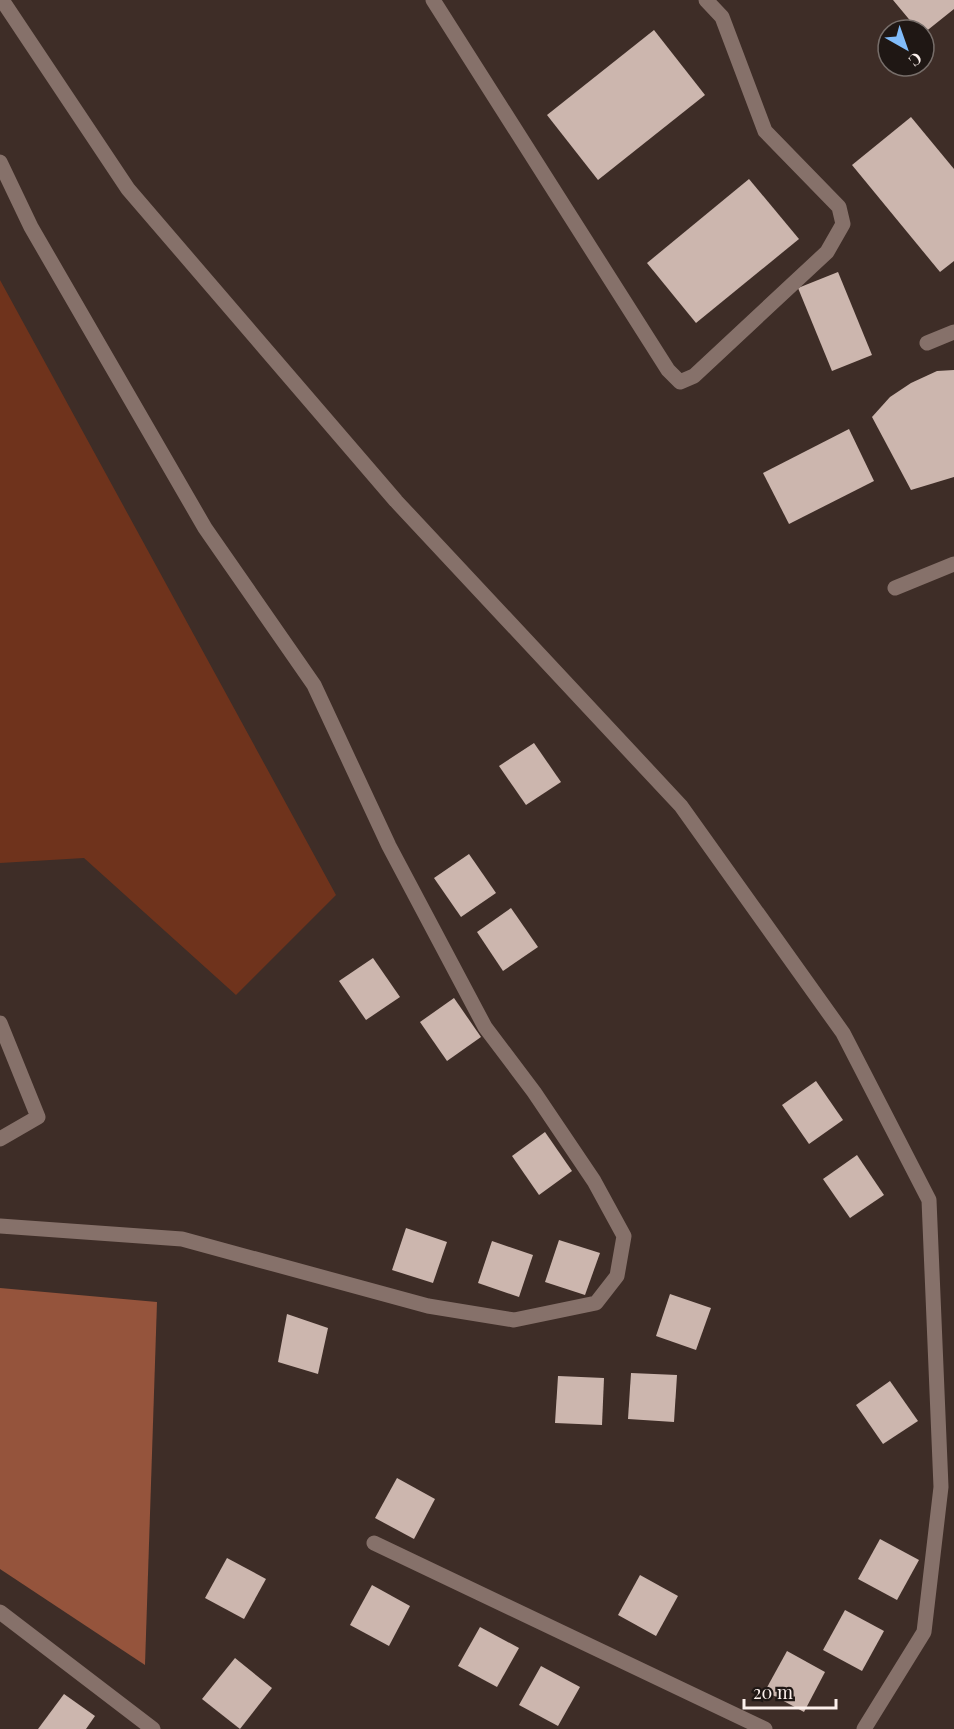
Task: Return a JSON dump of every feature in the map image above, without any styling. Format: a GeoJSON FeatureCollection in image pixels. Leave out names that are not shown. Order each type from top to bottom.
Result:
{"type":"FeatureCollection","features":[{"type":"Feature","properties":{"kind":"street"},"geometry":{"type":"LineString","coordinates":[[2,0],[128,189],[396,501],[681,806],[843,1034],[929,1200],[941,1487],[924,1632],[864,1729]]}},
{"type":"Feature","properties":{"kind":"street"},"geometry":{"type":"LineString","coordinates":[[433,0],[668,370],[680,382],[694,376],[827,252],[843,224],[839,207],[765,130],[722,17],[706,0]]}},
{"type":"Feature","properties":{"kind":"street"},"geometry":{"type":"LineString","coordinates":[[0,162],[31,226],[205,528],[314,685],[389,846],[485,1027],[534,1092],[594,1181],[624,1236],[617,1276],[596,1304],[514,1320],[428,1305],[182,1239],[0,1226]]}},
{"type":"Feature","properties":{"kind":"street"},"geometry":{"type":"LineString","coordinates":[[927,343],[954,332]]}},
{"type":"Feature","properties":{"kind":"street"},"geometry":{"type":"LineString","coordinates":[[896,588],[954,564]]}},
{"type":"Feature","properties":{"kind":"street"},"geometry":{"type":"LineString","coordinates":[[0,1023],[38,1117],[0,1139]]}},
{"type":"Feature","properties":{"kind":"street"},"geometry":{"type":"LineString","coordinates":[[374,1543],[765,1729]]}},
{"type":"Feature","properties":{"kind":"street"},"geometry":{"type":"LineString","coordinates":[[0,1612],[153,1729]]}},
{"type":"Feature","properties":{"kind":"shaded area"},"geometry":{"type":"Polygon","coordinates":[[[0,280],[336,895],[236,995],[84,858],[0,863],[0,280]]]}},
{"type":"Feature","properties":{"kind":"shaded area"},"geometry":{"type":"Polygon","coordinates":[[[0,1288],[157,1302],[145,1665],[0,1569],[0,1288]]]}},
{"type":"Feature","properties":{"kind":"building"},"geometry":{"type":"Polygon","coordinates":[[[893,0],[954,0],[954,9],[936,23],[936,18],[908,18],[893,0]]]}},
{"type":"Feature","properties":{"kind":"building"},"geometry":{"type":"Polygon","coordinates":[[[654,30],[705,95],[598,180],[547,115],[654,30]]]}},
{"type":"Feature","properties":{"kind":"building"},"geometry":{"type":"Polygon","coordinates":[[[911,117],[954,169],[954,261],[940,272],[852,165],[911,117]]]}},
{"type":"Feature","properties":{"kind":"building"},"geometry":{"type":"Polygon","coordinates":[[[749,179],[799,239],[696,323],[647,263],[749,179]]]}},
{"type":"Feature","properties":{"kind":"building"},"geometry":{"type":"Polygon","coordinates":[[[838,272],[872,355],[832,371],[798,288],[838,272]]]}},
{"type":"Feature","properties":{"kind":"building"},"geometry":{"type":"Polygon","coordinates":[[[954,370],[954,477],[911,490],[872,417],[890,397],[911,383],[937,371],[954,370]]]}},
{"type":"Feature","properties":{"kind":"building"},"geometry":{"type":"Polygon","coordinates":[[[849,429],[874,481],[789,524],[763,473],[849,429]]]}},
{"type":"Feature","properties":{"kind":"building"},"geometry":{"type":"Polygon","coordinates":[[[534,743],[561,782],[526,805],[499,766],[534,743]]]}},
{"type":"Feature","properties":{"kind":"building"},"geometry":{"type":"Polygon","coordinates":[[[469,854],[496,893],[461,917],[434,878],[469,854]]]}},
{"type":"Feature","properties":{"kind":"building"},"geometry":{"type":"Polygon","coordinates":[[[511,908],[538,947],[503,971],[477,932],[511,908]]]}},
{"type":"Feature","properties":{"kind":"building"},"geometry":{"type":"Polygon","coordinates":[[[373,958],[400,997],[366,1020],[339,981],[373,958]]]}},
{"type":"Feature","properties":{"kind":"building"},"geometry":{"type":"Polygon","coordinates":[[[454,998],[481,1037],[447,1061],[420,1022],[454,998]]]}},
{"type":"Feature","properties":{"kind":"building"},"geometry":{"type":"Polygon","coordinates":[[[816,1081],[843,1120],[809,1144],[782,1105],[816,1081]]]}},
{"type":"Feature","properties":{"kind":"building"},"geometry":{"type":"Polygon","coordinates":[[[545,1132],[572,1171],[539,1195],[512,1156],[545,1132]]]}},
{"type":"Feature","properties":{"kind":"building"},"geometry":{"type":"Polygon","coordinates":[[[857,1155],[884,1195],[850,1218],[823,1179],[857,1155]]]}},
{"type":"Feature","properties":{"kind":"building"},"geometry":{"type":"Polygon","coordinates":[[[406,1228],[447,1242],[433,1283],[392,1270],[406,1228]]]}},
{"type":"Feature","properties":{"kind":"building"},"geometry":{"type":"Polygon","coordinates":[[[559,1240],[600,1253],[585,1295],[545,1282],[559,1240]]]}},
{"type":"Feature","properties":{"kind":"building"},"geometry":{"type":"Polygon","coordinates":[[[492,1241],[533,1255],[519,1297],[478,1283],[492,1241]]]}},
{"type":"Feature","properties":{"kind":"building"},"geometry":{"type":"Polygon","coordinates":[[[670,1294],[711,1308],[696,1350],[656,1336],[670,1294]]]}},
{"type":"Feature","properties":{"kind":"building"},"geometry":{"type":"Polygon","coordinates":[[[287,1314],[328,1328],[318,1374],[278,1362],[287,1314]]]}},
{"type":"Feature","properties":{"kind":"building"},"geometry":{"type":"Polygon","coordinates":[[[631,1373],[677,1375],[674,1422],[628,1419],[631,1373]]]}},
{"type":"Feature","properties":{"kind":"building"},"geometry":{"type":"Polygon","coordinates":[[[558,1376],[604,1378],[602,1425],[555,1423],[558,1376]]]}},
{"type":"Feature","properties":{"kind":"building"},"geometry":{"type":"Polygon","coordinates":[[[890,1381],[918,1421],[883,1444],[856,1405],[890,1381]]]}},
{"type":"Feature","properties":{"kind":"building"},"geometry":{"type":"Polygon","coordinates":[[[397,1478],[435,1499],[414,1539],[375,1518],[397,1478]]]}},
{"type":"Feature","properties":{"kind":"building"},"geometry":{"type":"Polygon","coordinates":[[[880,1539],[919,1560],[897,1600],[858,1579],[880,1539]]]}},
{"type":"Feature","properties":{"kind":"building"},"geometry":{"type":"Polygon","coordinates":[[[227,1558],[266,1579],[244,1619],[205,1598],[227,1558]]]}},
{"type":"Feature","properties":{"kind":"building"},"geometry":{"type":"Polygon","coordinates":[[[640,1575],[678,1596],[656,1636],[618,1615],[640,1575]]]}},
{"type":"Feature","properties":{"kind":"building"},"geometry":{"type":"Polygon","coordinates":[[[372,1585],[410,1606],[389,1646],[350,1625],[372,1585]]]}},
{"type":"Feature","properties":{"kind":"building"},"geometry":{"type":"Polygon","coordinates":[[[845,1610],[884,1631],[862,1671],[823,1650],[845,1610]]]}},
{"type":"Feature","properties":{"kind":"building"},"geometry":{"type":"Polygon","coordinates":[[[480,1627],[519,1648],[497,1687],[458,1666],[480,1627]]]}},
{"type":"Feature","properties":{"kind":"building"},"geometry":{"type":"Polygon","coordinates":[[[787,1651],[825,1672],[804,1712],[765,1691],[787,1651]]]}},
{"type":"Feature","properties":{"kind":"building"},"geometry":{"type":"Polygon","coordinates":[[[235,1658],[272,1688],[240,1729],[202,1699],[235,1658]]]}},
{"type":"Feature","properties":{"kind":"building"},"geometry":{"type":"Polygon","coordinates":[[[541,1666],[580,1687],[558,1726],[519,1705],[541,1666]]]}},
{"type":"Feature","properties":{"kind":"building"},"geometry":{"type":"Polygon","coordinates":[[[64,1694],[95,1716],[86,1729],[38,1729],[64,1694]]]}}]}
